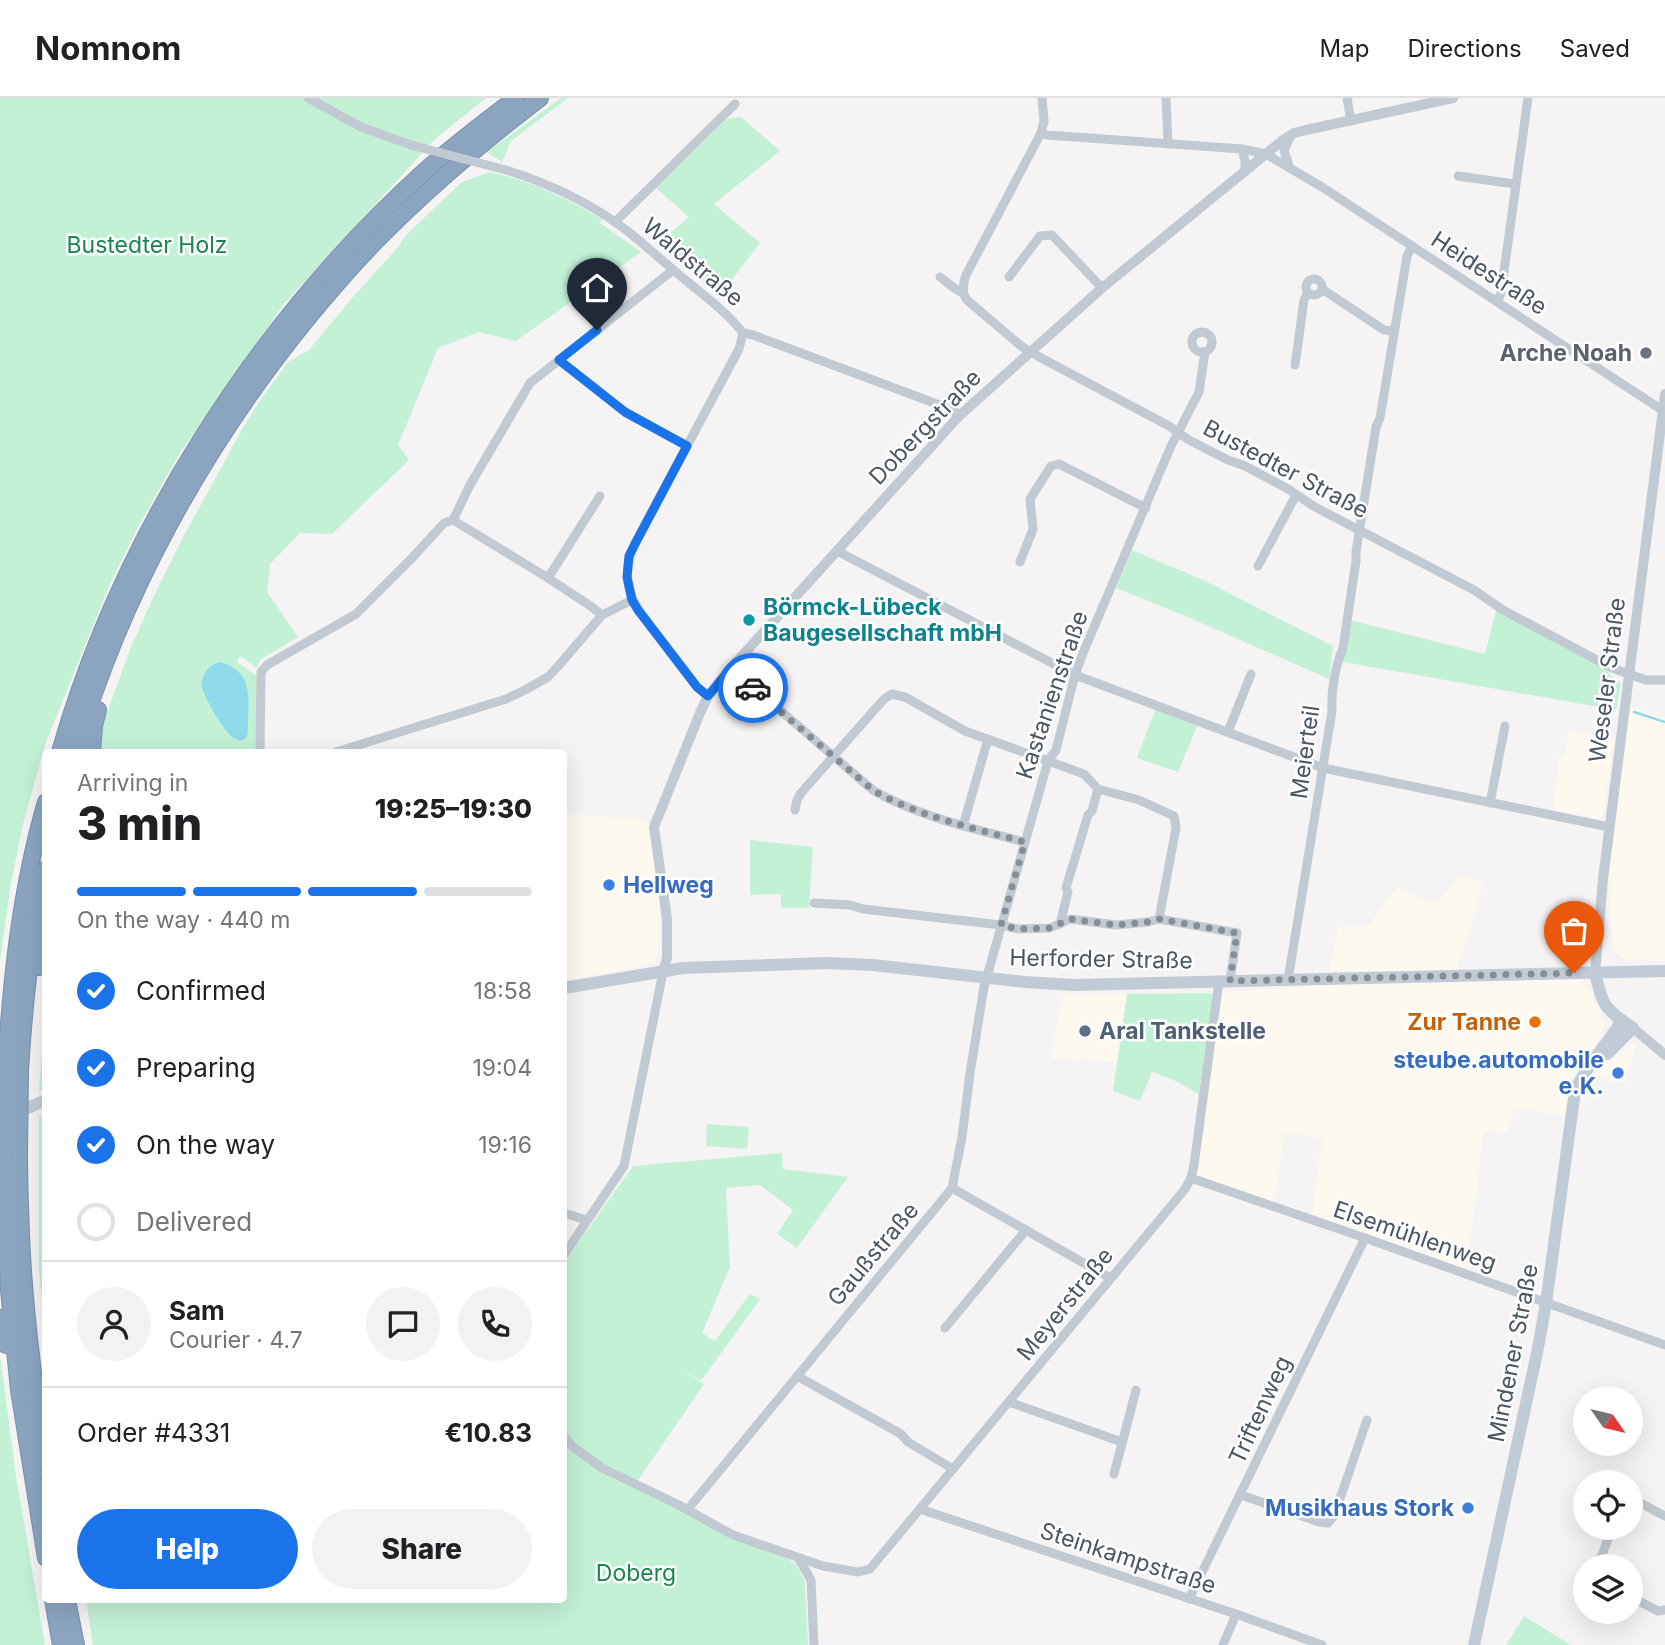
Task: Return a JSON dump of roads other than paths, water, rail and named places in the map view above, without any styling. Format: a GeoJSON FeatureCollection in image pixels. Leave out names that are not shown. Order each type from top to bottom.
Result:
{"type":"FeatureCollection","features":[{"type":"Feature","properties":{"kind":"highway"},"geometry":{"type":"LineString","coordinates":[[61,749],[96,646],[127,576],[160,509],[240,380],[278,330],[367,229],[425,172],[516,98]]}},
{"type":"Feature","properties":{"kind":"highway"},"geometry":{"type":"LineString","coordinates":[[76,749],[118,634],[159,544],[179,506],[256,385],[333,287],[379,238],[435,184],[540,98]]}},
{"type":"Feature","properties":{"kind":"highway"},"geometry":{"type":"LineString","coordinates":[[92,749],[94,726],[101,699],[118,653],[118,634]]}},
{"type":"Feature","properties":{"kind":"highway"},"geometry":{"type":"LineString","coordinates":[[42,819],[24,898],[9,1005],[13,1070],[9,1290],[19,1390],[42,1534]]}},
{"type":"Feature","properties":{"kind":"highway"},"geometry":{"type":"LineString","coordinates":[[13,1070],[42,887]]}},
{"type":"Feature","properties":{"kind":"highway"},"geometry":{"type":"LineString","coordinates":[[13,1070],[27,1061],[32,1005],[42,953]]}},
{"type":"Feature","properties":{"kind":"highway"},"geometry":{"type":"LineString","coordinates":[[0,1030],[9,1005]]}},
{"type":"Feature","properties":{"kind":"highway"},"geometry":{"type":"LineString","coordinates":[[11,1156],[42,1438]]}},
{"type":"Feature","properties":{"kind":"highway"},"geometry":{"type":"LineString","coordinates":[[0,1318],[10,1376],[19,1390]]}},
{"type":"Feature","properties":{"kind":"highway"},"geometry":{"type":"LineString","coordinates":[[53,1603],[61,1645]]}},
{"type":"Feature","properties":{"kind":"highway"},"geometry":{"type":"LineString","coordinates":[[68,1603],[76,1645]]}},
{"type":"Feature","properties":{"kind":"main road","name":"Herforder Straße"},"geometry":{"type":"LineString","coordinates":[[567,988],[683,968],[827,963],[873,965],[1073,985],[1665,971]]}},
{"type":"Feature","properties":{"kind":"main road","name":"Herforder Straße"},"geometry":{"type":"LineString","coordinates":[[567,995],[647,981],[663,972]]}},
{"type":"Feature","properties":{"kind":"main road"},"geometry":{"type":"LineString","coordinates":[[1595,973],[1606,1009],[1633,1028]]}},
{"type":"Feature","properties":{"kind":"main road","name":"Mindener Straße"},"geometry":{"type":"LineString","coordinates":[[1474,1645],[1538,1348],[1575,1091],[1587,1069],[1622,1020]]}},
{"type":"Feature","properties":{"kind":"main road","name":"Mindener Straße"},"geometry":{"type":"LineString","coordinates":[[1587,1069],[1603,1058],[1633,1028]]}},
{"type":"Feature","properties":{"kind":"main road"},"geometry":{"type":"LineString","coordinates":[[0,1121],[40,1103]]}},
{"type":"Feature","properties":{"kind":"street"},"geometry":{"type":"LineString","coordinates":[[963,293],[966,275],[1041,133],[1044,121],[1042,98]]}},
{"type":"Feature","properties":{"kind":"street"},"geometry":{"type":"LineString","coordinates":[[1166,98],[1168,144]]}},
{"type":"Feature","properties":{"kind":"street"},"geometry":{"type":"LineString","coordinates":[[1347,98],[1351,121]]}},
{"type":"Feature","properties":{"kind":"street","name":"Dobergstraße"},"geometry":{"type":"LineString","coordinates":[[663,972],[667,958],[667,919],[654,827],[699,713],[708,696],[731,668],[959,416],[1102,288],[1266,154],[1290,136],[1306,130],[1453,98]]}},
{"type":"Feature","properties":{"kind":"street"},"geometry":{"type":"LineString","coordinates":[[1497,302],[1501,293],[1528,98]]}},
{"type":"Feature","properties":{"kind":"street","name":"Waldstraße"},"geometry":{"type":"LineString","coordinates":[[312,99],[361,127],[411,145],[551,185],[615,222],[737,325],[743,333],[739,349],[629,556],[627,577],[632,600]]}},
{"type":"Feature","properties":{"kind":"street"},"geometry":{"type":"LineString","coordinates":[[615,222],[735,104]]}},
{"type":"Feature","properties":{"kind":"street","name":"Heidestraße"},"geometry":{"type":"LineString","coordinates":[[1041,133],[1242,149],[1266,154],[1412,246],[1664,412]]}},
{"type":"Feature","properties":{"kind":"street"},"geometry":{"type":"LineString","coordinates":[[1290,136],[1284,151],[1290,168]]}},
{"type":"Feature","properties":{"kind":"street"},"geometry":{"type":"LineString","coordinates":[[1242,149],[1245,172]]}},
{"type":"Feature","properties":{"kind":"street"},"geometry":{"type":"LineString","coordinates":[[1458,176],[1515,184]]}},
{"type":"Feature","properties":{"kind":"street"},"geometry":{"type":"LineString","coordinates":[[1009,277],[1040,236],[1052,235],[1102,288]]}},
{"type":"Feature","properties":{"kind":"street","name":"Meierteil"},"geometry":{"type":"LineString","coordinates":[[1288,980],[1332,711],[1331,700],[1343,648],[1376,427],[1380,418],[1407,256],[1412,246]]}},
{"type":"Feature","properties":{"kind":"street"},"geometry":{"type":"LineString","coordinates":[[260,749],[261,672],[267,665],[356,614],[444,523],[453,520],[470,485],[530,383],[673,270]]}},
{"type":"Feature","properties":{"kind":"street","name":"Bustedter Straße"},"geometry":{"type":"LineString","coordinates":[[940,277],[963,293],[967,300],[1030,352],[1474,590],[1503,610],[1612,668],[1646,680],[1665,680]]}},
{"type":"Feature","properties":{"kind":"street"},"geometry":{"type":"LineString","coordinates":[[1295,365],[1304,300],[1308,293],[1306,284],[1312,279],[1320,281],[1322,289],[1384,330],[1394,331]]}},
{"type":"Feature","properties":{"kind":"street"},"geometry":{"type":"LineString","coordinates":[[1308,293],[1317,295],[1322,289]]}},
{"type":"Feature","properties":{"kind":"street"},"geometry":{"type":"LineString","coordinates":[[743,333],[953,411],[959,416]]}},
{"type":"Feature","properties":{"kind":"street","name":"Kastanienstraße"},"geometry":{"type":"LineString","coordinates":[[986,978],[1048,761],[1056,750],[1075,675],[1178,433],[1199,392],[1205,352]]}},
{"type":"Feature","properties":{"kind":"street"},"geometry":{"type":"LineString","coordinates":[[559,360],[625,412],[687,446]]}},
{"type":"Feature","properties":{"kind":"street","name":"Weseler Straße"},"geometry":{"type":"LineString","coordinates":[[1595,973],[1609,827],[1665,394]]}},
{"type":"Feature","properties":{"kind":"street"},"geometry":{"type":"LineString","coordinates":[[1020,562],[1033,530],[1030,499],[1051,466],[1059,464],[1146,508]]}},
{"type":"Feature","properties":{"kind":"street"},"geometry":{"type":"LineString","coordinates":[[1258,566],[1296,495]]}},
{"type":"Feature","properties":{"kind":"street"},"geometry":{"type":"LineString","coordinates":[[548,578],[600,496]]}},
{"type":"Feature","properties":{"kind":"street"},"geometry":{"type":"LineString","coordinates":[[453,520],[548,578],[602,615]]}},
{"type":"Feature","properties":{"kind":"street"},"geometry":{"type":"LineString","coordinates":[[837,551],[1075,675],[1322,768],[1609,827]]}},
{"type":"Feature","properties":{"kind":"street"},"geometry":{"type":"LineString","coordinates":[[346,749],[506,699],[526,690],[548,677],[602,615],[632,600],[697,687],[708,696]]}},
{"type":"Feature","properties":{"kind":"street"},"geometry":{"type":"LineString","coordinates":[[731,668],[874,791],[924,814],[1025,842]]}},
{"type":"Feature","properties":{"kind":"street"},"geometry":{"type":"LineString","coordinates":[[1228,732],[1251,674]]}},
{"type":"Feature","properties":{"kind":"street"},"geometry":{"type":"LineString","coordinates":[[795,810],[797,800],[832,757],[884,699],[892,694],[905,697],[953,724],[988,739],[1084,774],[1098,789],[1139,800],[1174,816],[1176,828],[1159,919],[1148,922],[1116,925],[1070,919],[1050,928],[1018,929],[863,909],[850,905],[814,903]]}},
{"type":"Feature","properties":{"kind":"street"},"geometry":{"type":"LineString","coordinates":[[1490,803],[1505,726]]}},
{"type":"Feature","properties":{"kind":"street"},"geometry":{"type":"LineString","coordinates":[[963,826],[988,739]]}},
{"type":"Feature","properties":{"kind":"street"},"geometry":{"type":"LineString","coordinates":[[1060,924],[1068,892],[1066,888],[1098,789]]}},
{"type":"Feature","properties":{"kind":"street","name":"Meyerstraße"},"geometry":{"type":"LineString","coordinates":[[567,1440],[603,1468],[733,1535],[823,1566],[858,1572],[870,1569],[1185,1189],[1191,1178],[1225,981],[1237,933],[1159,919]]}},
{"type":"Feature","properties":{"kind":"street"},"geometry":{"type":"LineString","coordinates":[[567,1250],[624,1166],[663,972]]}},
{"type":"Feature","properties":{"kind":"street","name":"Gaußstraße"},"geometry":{"type":"LineString","coordinates":[[688,1510],[952,1188],[986,978]]}},
{"type":"Feature","properties":{"kind":"street"},"geometry":{"type":"LineString","coordinates":[[1633,1028],[1665,1055]]}},
{"type":"Feature","properties":{"kind":"street","name":"Elsemühlenweg"},"geometry":{"type":"LineString","coordinates":[[1191,1178],[1665,1345]]}},
{"type":"Feature","properties":{"kind":"street"},"geometry":{"type":"LineString","coordinates":[[952,1188],[1111,1278]]}},
{"type":"Feature","properties":{"kind":"street"},"geometry":{"type":"LineString","coordinates":[[567,1214],[586,1220]]}},
{"type":"Feature","properties":{"kind":"street"},"geometry":{"type":"LineString","coordinates":[[945,1328],[1026,1230]]}},
{"type":"Feature","properties":{"kind":"street","name":"Triftenweg"},"geometry":{"type":"LineString","coordinates":[[1189,1599],[1365,1238]]}},
{"type":"Feature","properties":{"kind":"street"},"geometry":{"type":"LineString","coordinates":[[797,1376],[901,1434],[908,1442],[953,1469]]}},
{"type":"Feature","properties":{"kind":"street"},"geometry":{"type":"LineString","coordinates":[[1114,1475],[1136,1390]]}},
{"type":"Feature","properties":{"kind":"street"},"geometry":{"type":"LineString","coordinates":[[1009,1402],[1122,1443]]}},
{"type":"Feature","properties":{"kind":"street"},"geometry":{"type":"LineString","coordinates":[[1241,1495],[1328,1523],[1334,1516],[1367,1420]]}},
{"type":"Feature","properties":{"kind":"street"},"geometry":{"type":"LineString","coordinates":[[1643,1504],[1665,1516]]}},
{"type":"Feature","properties":{"kind":"street","name":"Steinkampstraße"},"geometry":{"type":"LineString","coordinates":[[920,1509],[1322,1645]]}},
{"type":"Feature","properties":{"kind":"street"},"geometry":{"type":"LineString","coordinates":[[800,1559],[811,1580],[814,1645]]}},
{"type":"Feature","properties":{"kind":"street"},"geometry":{"type":"LineString","coordinates":[[811,1580],[823,1566]]}},
{"type":"Feature","properties":{"kind":"street"},"geometry":{"type":"LineString","coordinates":[[1643,1603],[1658,1611],[1665,1610]]}},
{"type":"Feature","properties":{"kind":"street"},"geometry":{"type":"LineString","coordinates":[[1223,1645],[1236,1614]]}},
{"type":"Feature","properties":{"kind":"water"},"geometry":{"type":"Polygon","coordinates":[[[219,662],[239,672],[247,689],[248,732],[246,738],[241,741],[231,736],[221,723],[201,685],[206,671],[219,662]]]}},
{"type":"Feature","properties":{"kind":"waterway"},"geometry":{"type":"LineString","coordinates":[[1634,712],[1665,722]]}},
{"type":"Feature","properties":{"kind":"place","name":"Arche Noah"},"geometry":{"type":"Point","coordinates":[1646,353]}},
{"type":"Feature","properties":{"kind":"place","name":"Börmck-Lübeck Baugesellschaft mbH"},"geometry":{"type":"Point","coordinates":[749,620]}},
{"type":"Feature","properties":{"kind":"place","name":"Hellweg"},"geometry":{"type":"Point","coordinates":[609,885]}},
{"type":"Feature","properties":{"kind":"place","name":"Zur Tanne"},"geometry":{"type":"Point","coordinates":[1535,1022]}},
{"type":"Feature","properties":{"kind":"place","name":"Aral Tankstelle"},"geometry":{"type":"Point","coordinates":[1085,1031]}},
{"type":"Feature","properties":{"kind":"place","name":"steube.automobile e.K."},"geometry":{"type":"Point","coordinates":[1618,1073]}},
{"type":"Feature","properties":{"kind":"place","name":"Musikhaus Stork"},"geometry":{"type":"Point","coordinates":[1468,1508]}},
{"type":"Feature","properties":{"kind":"park label","name":"Bustedter Holz"},"geometry":{"type":"Point","coordinates":[147,245]}},
{"type":"Feature","properties":{"kind":"park label","name":"Doberg"},"geometry":{"type":"Point","coordinates":[636,1573]}}]}
